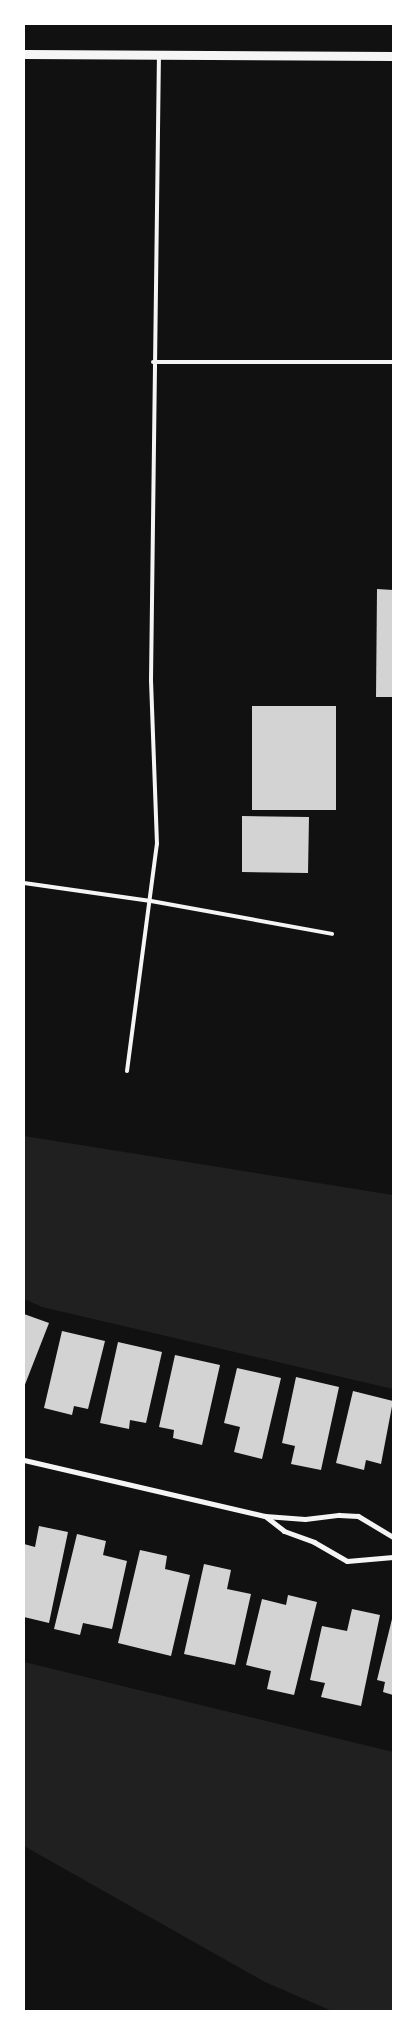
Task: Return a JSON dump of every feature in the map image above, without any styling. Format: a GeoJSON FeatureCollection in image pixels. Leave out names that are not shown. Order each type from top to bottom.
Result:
{"type":"FeatureCollection","features":[{"type":"Feature","properties":{"kind":"street"},"geometry":{"type":"LineString","coordinates":[[24,54],[393,56]]}},
{"type":"Feature","properties":{"kind":"street"},"geometry":{"type":"LineString","coordinates":[[24,1460],[265,1516],[305,1519],[358,1516],[393,1537]]}},
{"type":"Feature","properties":{"kind":"street"},"geometry":{"type":"LineString","coordinates":[[265,1516],[284,1530],[314,1542],[347,1561],[393,1557]]}},
{"type":"Feature","properties":{"kind":"lane"},"geometry":{"type":"LineString","coordinates":[[127,1071],[151,901],[157,798],[151,688],[153,362],[159,54]]}},
{"type":"Feature","properties":{"kind":"lane"},"geometry":{"type":"LineString","coordinates":[[153,362],[393,362]]}},
{"type":"Feature","properties":{"kind":"lane"},"geometry":{"type":"LineString","coordinates":[[24,883],[151,901],[332,934]]}},
{"type":"Feature","properties":{"kind":"shaded area"},"geometry":{"type":"Polygon","coordinates":[[[24,1136],[393,1195],[393,1389],[42,1307],[24,1299],[24,1136]]]}},
{"type":"Feature","properties":{"kind":"shaded area"},"geometry":{"type":"Polygon","coordinates":[[[24,1662],[393,1752],[393,2011],[332,2011],[265,1982],[24,1846],[24,1662]]]}},
{"type":"Feature","properties":{"kind":"building"},"geometry":{"type":"Polygon","coordinates":[[[377,589],[393,590],[393,697],[376,697],[377,589]]]}},
{"type":"Feature","properties":{"kind":"building"},"geometry":{"type":"Polygon","coordinates":[[[252,706],[336,706],[336,810],[252,810],[252,706]]]}},
{"type":"Feature","properties":{"kind":"building"},"geometry":{"type":"Polygon","coordinates":[[[242,816],[309,817],[308,873],[242,872],[242,816]]]}},
{"type":"Feature","properties":{"kind":"building"},"geometry":{"type":"Polygon","coordinates":[[[24,1314],[49,1323],[24,1387],[24,1314]]]}},
{"type":"Feature","properties":{"kind":"building"},"geometry":{"type":"Polygon","coordinates":[[[62,1331],[105,1341],[88,1409],[74,1406],[72,1415],[44,1408],[62,1331]]]}},
{"type":"Feature","properties":{"kind":"building"},"geometry":{"type":"Polygon","coordinates":[[[118,1342],[162,1352],[146,1423],[130,1420],[129,1429],[100,1423],[118,1342]]]}},
{"type":"Feature","properties":{"kind":"building"},"geometry":{"type":"Polygon","coordinates":[[[175,1355],[220,1365],[202,1445],[173,1438],[174,1430],[159,1427],[175,1355]]]}},
{"type":"Feature","properties":{"kind":"building"},"geometry":{"type":"Polygon","coordinates":[[[237,1368],[281,1378],[262,1459],[234,1452],[240,1427],[224,1423],[237,1368]]]}},
{"type":"Feature","properties":{"kind":"building"},"geometry":{"type":"Polygon","coordinates":[[[296,1377],[339,1387],[321,1470],[291,1464],[295,1446],[282,1443],[296,1377]]]}},
{"type":"Feature","properties":{"kind":"building"},"geometry":{"type":"Polygon","coordinates":[[[353,1391],[393,1401],[381,1464],[366,1460],[364,1470],[336,1463],[353,1391]]]}},
{"type":"Feature","properties":{"kind":"building"},"geometry":{"type":"Polygon","coordinates":[[[39,1526],[68,1532],[49,1623],[24,1617],[24,1544],[35,1547],[39,1526]]]}},
{"type":"Feature","properties":{"kind":"building"},"geometry":{"type":"Polygon","coordinates":[[[77,1534],[106,1541],[103,1555],[127,1561],[112,1629],[83,1623],[80,1635],[54,1629],[77,1534]]]}},
{"type":"Feature","properties":{"kind":"building"},"geometry":{"type":"Polygon","coordinates":[[[140,1550],[167,1556],[165,1569],[190,1575],[171,1656],[118,1643],[140,1550]]]}},
{"type":"Feature","properties":{"kind":"building"},"geometry":{"type":"Polygon","coordinates":[[[204,1564],[231,1570],[227,1589],[251,1594],[235,1665],[184,1654],[204,1564]]]}},
{"type":"Feature","properties":{"kind":"building"},"geometry":{"type":"Polygon","coordinates":[[[288,1595],[317,1602],[294,1695],[267,1689],[271,1671],[246,1665],[262,1599],[286,1605],[288,1595]]]}},
{"type":"Feature","properties":{"kind":"building"},"geometry":{"type":"Polygon","coordinates":[[[352,1609],[380,1615],[361,1706],[321,1697],[325,1683],[310,1680],[322,1626],[347,1631],[352,1609]]]}},
{"type":"Feature","properties":{"kind":"building"},"geometry":{"type":"Polygon","coordinates":[[[392,1619],[393,1695],[383,1692],[385,1682],[377,1680],[392,1619]]]}}]}
